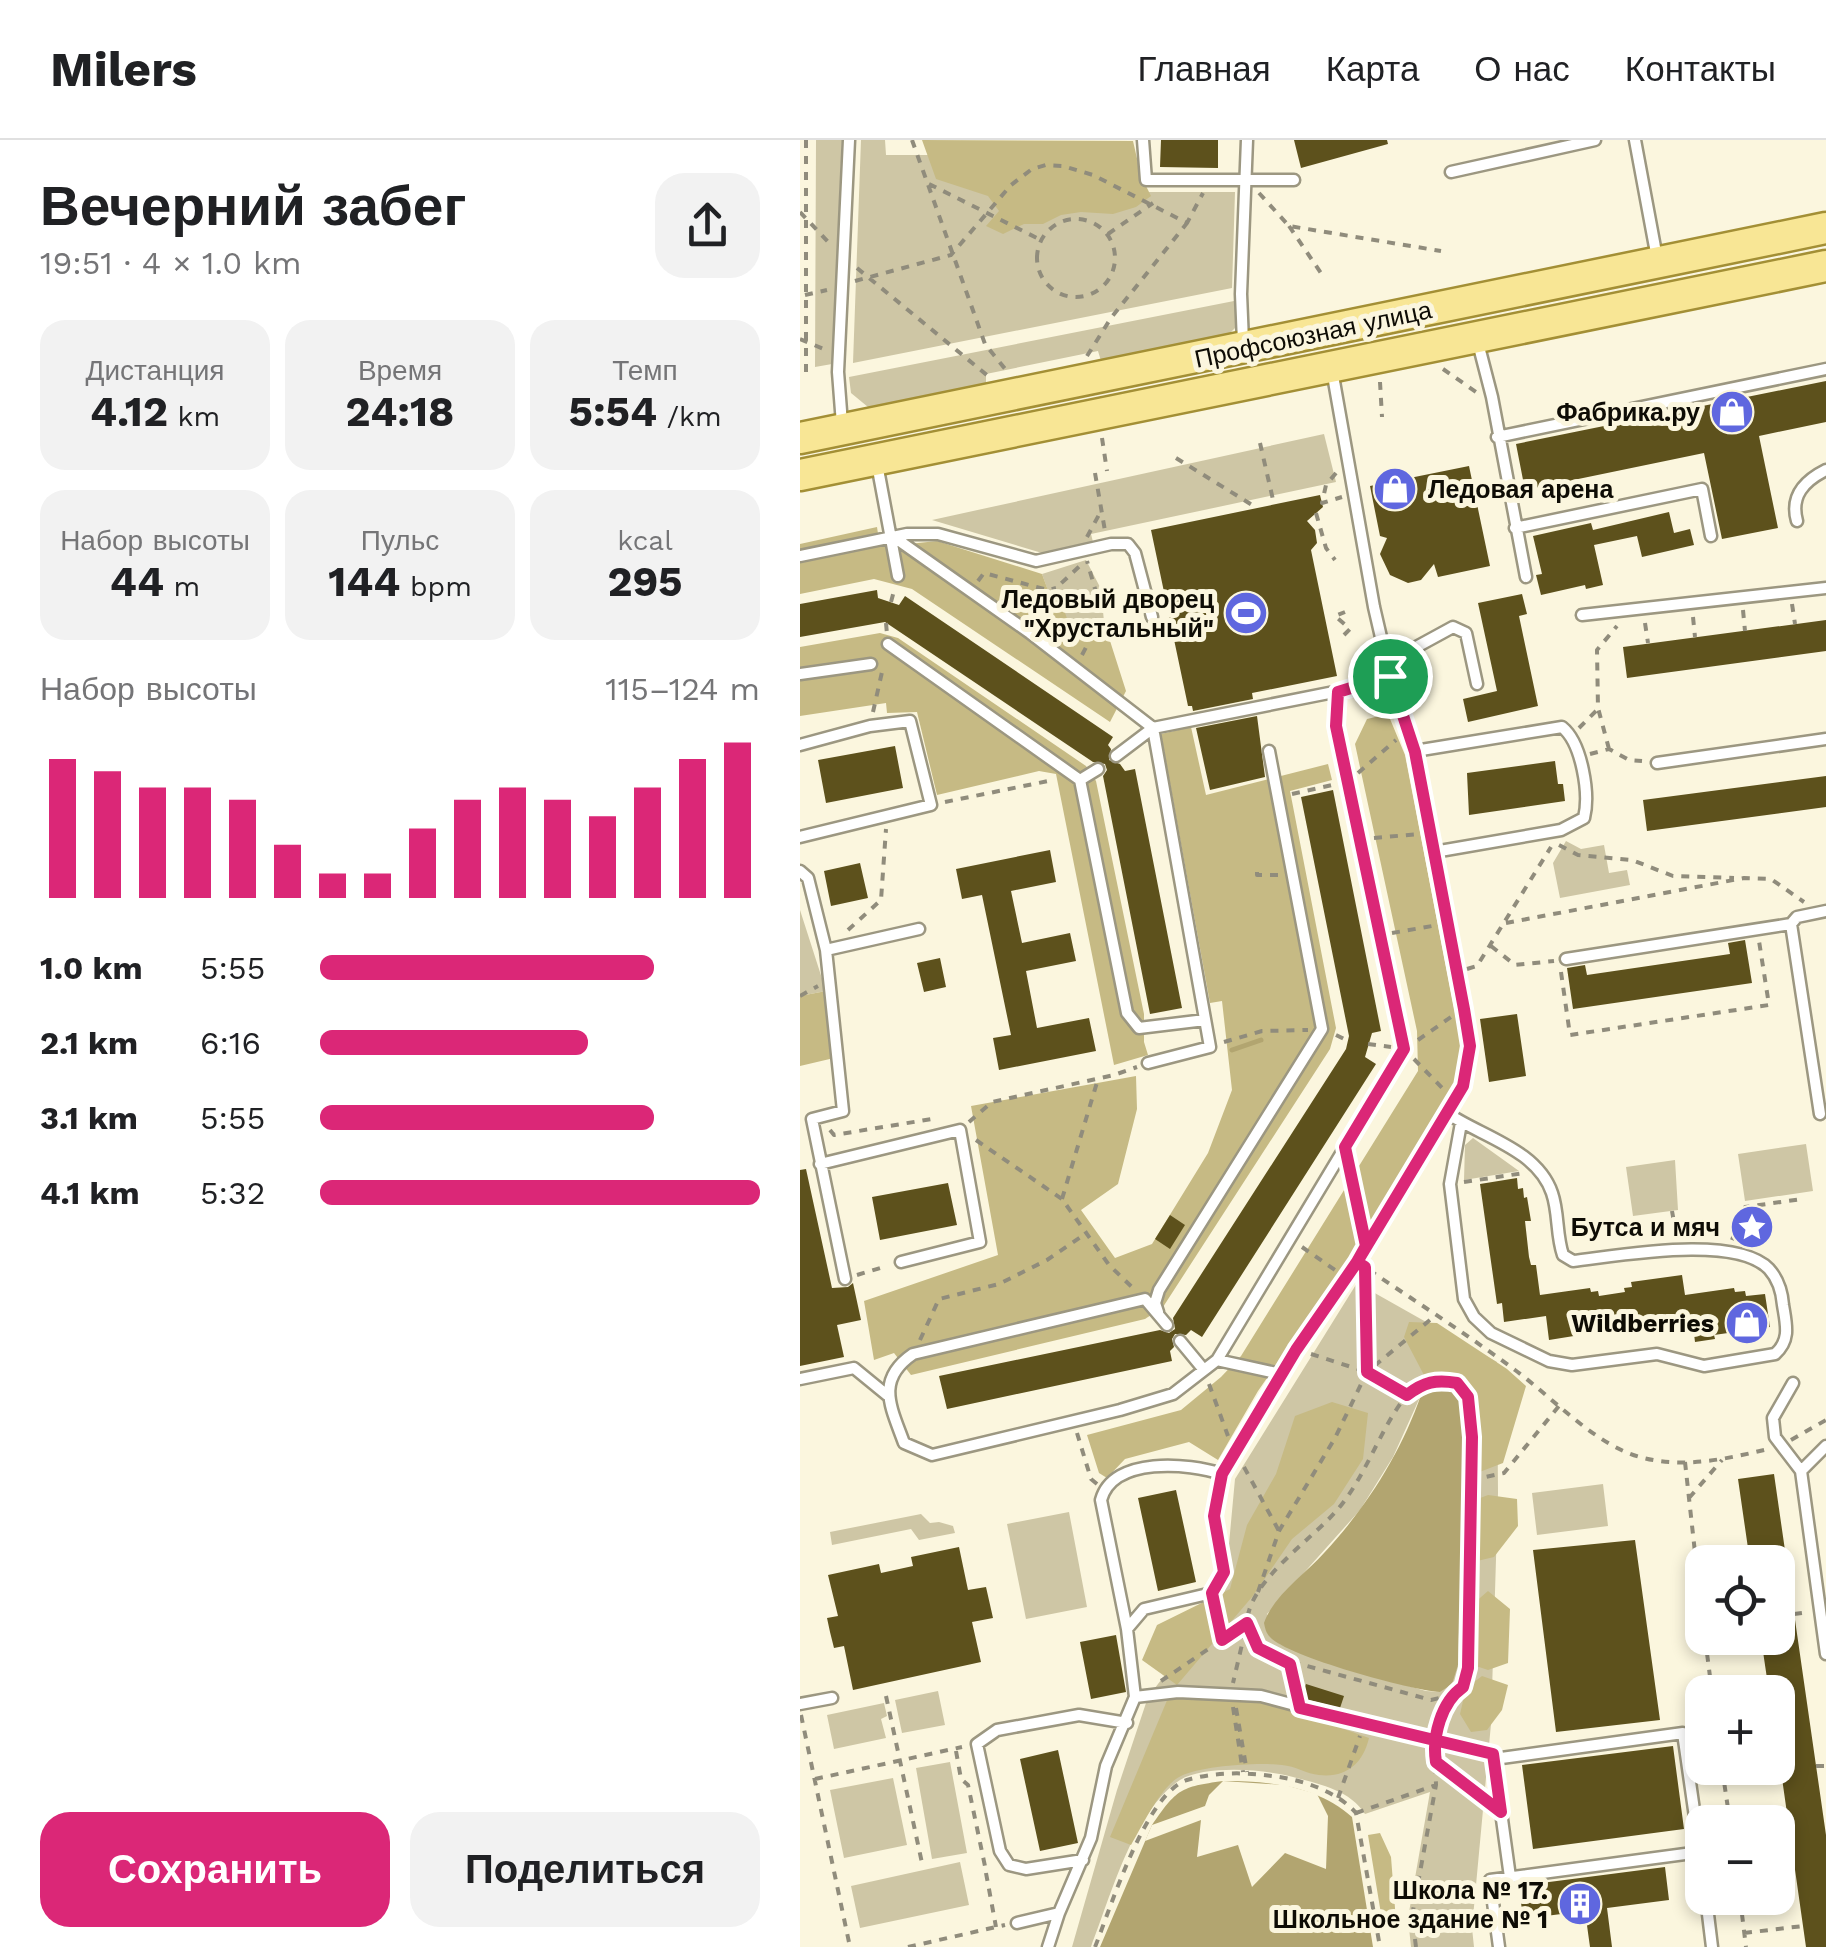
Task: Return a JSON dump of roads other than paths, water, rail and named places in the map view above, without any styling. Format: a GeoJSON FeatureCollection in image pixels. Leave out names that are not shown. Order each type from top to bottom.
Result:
{"type":"FeatureCollection","features":[{"type":"Feature","properties":{"kind":"main road","name":"Профсоюзная улица"},"geometry":{"type":"LineString","coordinates":[[800,438],[1826,228]]}},
{"type":"Feature","properties":{"kind":"main road","name":"Профсоюзная улица"},"geometry":{"type":"LineString","coordinates":[[800,474],[1826,266]]}},
{"type":"Feature","properties":{"kind":"lane"},"geometry":{"type":"LineString","coordinates":[[842,430],[838,372],[850,140]]}},
{"type":"Feature","properties":{"kind":"lane"},"geometry":{"type":"LineString","coordinates":[[1142,140],[1146,180],[1294,180]]}},
{"type":"Feature","properties":{"kind":"lane"},"geometry":{"type":"LineString","coordinates":[[1243,348],[1241,294],[1247,140]]}},
{"type":"Feature","properties":{"kind":"lane"},"geometry":{"type":"LineString","coordinates":[[1451,172],[1595,140]]}},
{"type":"Feature","properties":{"kind":"lane"},"geometry":{"type":"LineString","coordinates":[[1636,140],[1658,264]]}},
{"type":"Feature","properties":{"kind":"lane"},"geometry":{"type":"LineString","coordinates":[[1477,339],[1526,577]]}},
{"type":"Feature","properties":{"kind":"lane"},"geometry":{"type":"LineString","coordinates":[[1127,1630],[1144,1609],[1212,1593],[1224,1572],[1214,1516],[1222,1474],[1463,1086],[1470,1046],[1415,752],[1390,676],[1371,592],[1332,369]]}},
{"type":"Feature","properties":{"kind":"lane"},"geometry":{"type":"LineString","coordinates":[[1497,438],[1826,369]]}},
{"type":"Feature","properties":{"kind":"lane"},"geometry":{"type":"LineString","coordinates":[[876,460],[898,576]]}},
{"type":"Feature","properties":{"kind":"lane"},"geometry":{"type":"LineString","coordinates":[[1796,522],[1798,492],[1826,470]]}},
{"type":"Feature","properties":{"kind":"lane"},"geometry":{"type":"LineString","coordinates":[[1516,528],[1702,489],[1711,536]]}},
{"type":"Feature","properties":{"kind":"lane"},"geometry":{"type":"LineString","coordinates":[[800,556],[890,535],[938,534],[1036,561],[1086,555],[1128,544],[1135,553],[1152,617]]}},
{"type":"Feature","properties":{"kind":"lane"},"geometry":{"type":"LineString","coordinates":[[890,535],[1030,633],[1153,728],[1210,1046],[1148,1063]]}},
{"type":"Feature","properties":{"kind":"lane"},"geometry":{"type":"LineString","coordinates":[[1582,615],[1826,588]]}},
{"type":"Feature","properties":{"kind":"lane"},"geometry":{"type":"LineString","coordinates":[[1388,663],[1453,627],[1466,634],[1477,684]]}},
{"type":"Feature","properties":{"kind":"lane"},"geometry":{"type":"LineString","coordinates":[[888,644],[1080,780],[1126,1013],[1140,1028],[1205,1020]]}},
{"type":"Feature","properties":{"kind":"lane"},"geometry":{"type":"LineString","coordinates":[[800,674],[872,664]]}},
{"type":"Feature","properties":{"kind":"lane"},"geometry":{"type":"LineString","coordinates":[[1116,756],[1153,728],[1338,692],[1390,676]]}},
{"type":"Feature","properties":{"kind":"lane"},"geometry":{"type":"LineString","coordinates":[[800,1379],[854,1368],[887,1395],[904,1443],[932,1455],[1172,1394],[1217,1360],[1404,1049],[1336,726],[1338,692]]}},
{"type":"Feature","properties":{"kind":"lane"},"geometry":{"type":"LineString","coordinates":[[800,745],[870,726],[910,721],[931,805],[800,837]]}},
{"type":"Feature","properties":{"kind":"lane"},"geometry":{"type":"LineString","coordinates":[[1415,752],[1562,727],[1572,735],[1578,756],[1587,806],[1584,818],[1562,830],[1434,852]]}},
{"type":"Feature","properties":{"kind":"lane"},"geometry":{"type":"LineString","coordinates":[[1656,762],[1826,739]]}},
{"type":"Feature","properties":{"kind":"lane"},"geometry":{"type":"LineString","coordinates":[[1158,1314],[1159,1290],[1322,1029],[1269,751]]}},
{"type":"Feature","properties":{"kind":"lane"},"geometry":{"type":"LineString","coordinates":[[1080,780],[1098,769]]}},
{"type":"Feature","properties":{"kind":"lane"},"geometry":{"type":"LineString","coordinates":[[800,872],[808,878],[826,950],[844,1111],[815,1118],[800,1114]]}},
{"type":"Feature","properties":{"kind":"lane"},"geometry":{"type":"LineString","coordinates":[[1566,959],[1758,931],[1824,911]]}},
{"type":"Feature","properties":{"kind":"lane"},"geometry":{"type":"LineString","coordinates":[[1790,924],[1820,1114]]}},
{"type":"Feature","properties":{"kind":"lane"},"geometry":{"type":"LineString","coordinates":[[826,950],[919,929]]}},
{"type":"Feature","properties":{"kind":"lane"},"geometry":{"type":"LineString","coordinates":[[1447,1113],[1501,1142],[1537,1170],[1553,1193],[1562,1255],[1573,1261],[1704,1248],[1768,1268],[1782,1292],[1788,1333],[1782,1348],[1775,1354],[1704,1366],[1657,1354],[1572,1364],[1549,1361],[1491,1333],[1474,1317],[1464,1298],[1450,1184],[1461,1123]]}},
{"type":"Feature","properties":{"kind":"lane"},"geometry":{"type":"LineString","coordinates":[[815,1118],[820,1164],[845,1279]]}},
{"type":"Feature","properties":{"kind":"lane"},"geometry":{"type":"LineString","coordinates":[[820,1164],[960,1130],[980,1242],[901,1262]]}},
{"type":"Feature","properties":{"kind":"lane"},"geometry":{"type":"LineString","coordinates":[[887,1395],[898,1365],[913,1354],[1145,1299],[1166,1325]]}},
{"type":"Feature","properties":{"kind":"lane"},"geometry":{"type":"LineString","coordinates":[[1180,1340],[1204,1370]]}},
{"type":"Feature","properties":{"kind":"lane"},"geometry":{"type":"LineString","coordinates":[[1217,1360],[1281,1374]]}},
{"type":"Feature","properties":{"kind":"lane"},"geometry":{"type":"LineString","coordinates":[[1793,1383],[1774,1418],[1775,1437],[1801,1471],[1821,1580],[1826,1654]]}},
{"type":"Feature","properties":{"kind":"lane"},"geometry":{"type":"LineString","coordinates":[[1801,1471],[1826,1446]]}},
{"type":"Feature","properties":{"kind":"lane"},"geometry":{"type":"LineString","coordinates":[[1048,1947],[1091,1838],[1106,1766],[1136,1697],[1101,1500],[1104,1490],[1131,1470],[1196,1466],[1222,1474]]}},
{"type":"Feature","properties":{"kind":"lane"},"geometry":{"type":"LineString","coordinates":[[1136,1697],[1178,1692],[1262,1696],[1493,1754],[1510,1877]]}},
{"type":"Feature","properties":{"kind":"lane"},"geometry":{"type":"LineString","coordinates":[[800,1707],[832,1698]]}},
{"type":"Feature","properties":{"kind":"lane"},"geometry":{"type":"LineString","coordinates":[[1083,1860],[1026,1869],[1009,1866],[1000,1851],[976,1744],[997,1730],[1079,1715],[1127,1722]]}},
{"type":"Feature","properties":{"kind":"lane"},"geometry":{"type":"LineString","coordinates":[[1494,1759],[1684,1733],[1693,1805]]}},
{"type":"Feature","properties":{"kind":"lane"},"geometry":{"type":"LineString","coordinates":[[1499,1947],[1490,1880],[1685,1854]]}},
{"type":"Feature","properties":{"kind":"lane"},"geometry":{"type":"LineString","coordinates":[[1017,1923],[1058,1914]]}},
{"type":"Feature","properties":{"kind":"lane"},"geometry":{"type":"LineString","coordinates":[[1708,1915],[1712,1947]]}},
{"type":"Feature","properties":{"kind":"waterway"},"geometry":{"type":"LineString","coordinates":[[1232,1050],[1261,1040]]}},
{"type":"Feature","properties":{"kind":"place","name":"Фабрика.ру"},"geometry":{"type":"Point","coordinates":[1732,412]}},
{"type":"Feature","properties":{"kind":"place","name":"Ледовая арена"},"geometry":{"type":"Point","coordinates":[1395,489]}},
{"type":"Feature","properties":{"kind":"place","name":"Ледовый дворец \"Хрустальный\""},"geometry":{"type":"Point","coordinates":[1246,613]}},
{"type":"Feature","properties":{"kind":"place","name":"Бутса и мяч"},"geometry":{"type":"Point","coordinates":[1752,1227]}},
{"type":"Feature","properties":{"kind":"place","name":"Wildberries"},"geometry":{"type":"Point","coordinates":[1747,1323]}},
{"type":"Feature","properties":{"kind":"place","name":"Школа № 17. Школьное здание № 1"},"geometry":{"type":"Point","coordinates":[1580,1904]}}]}
